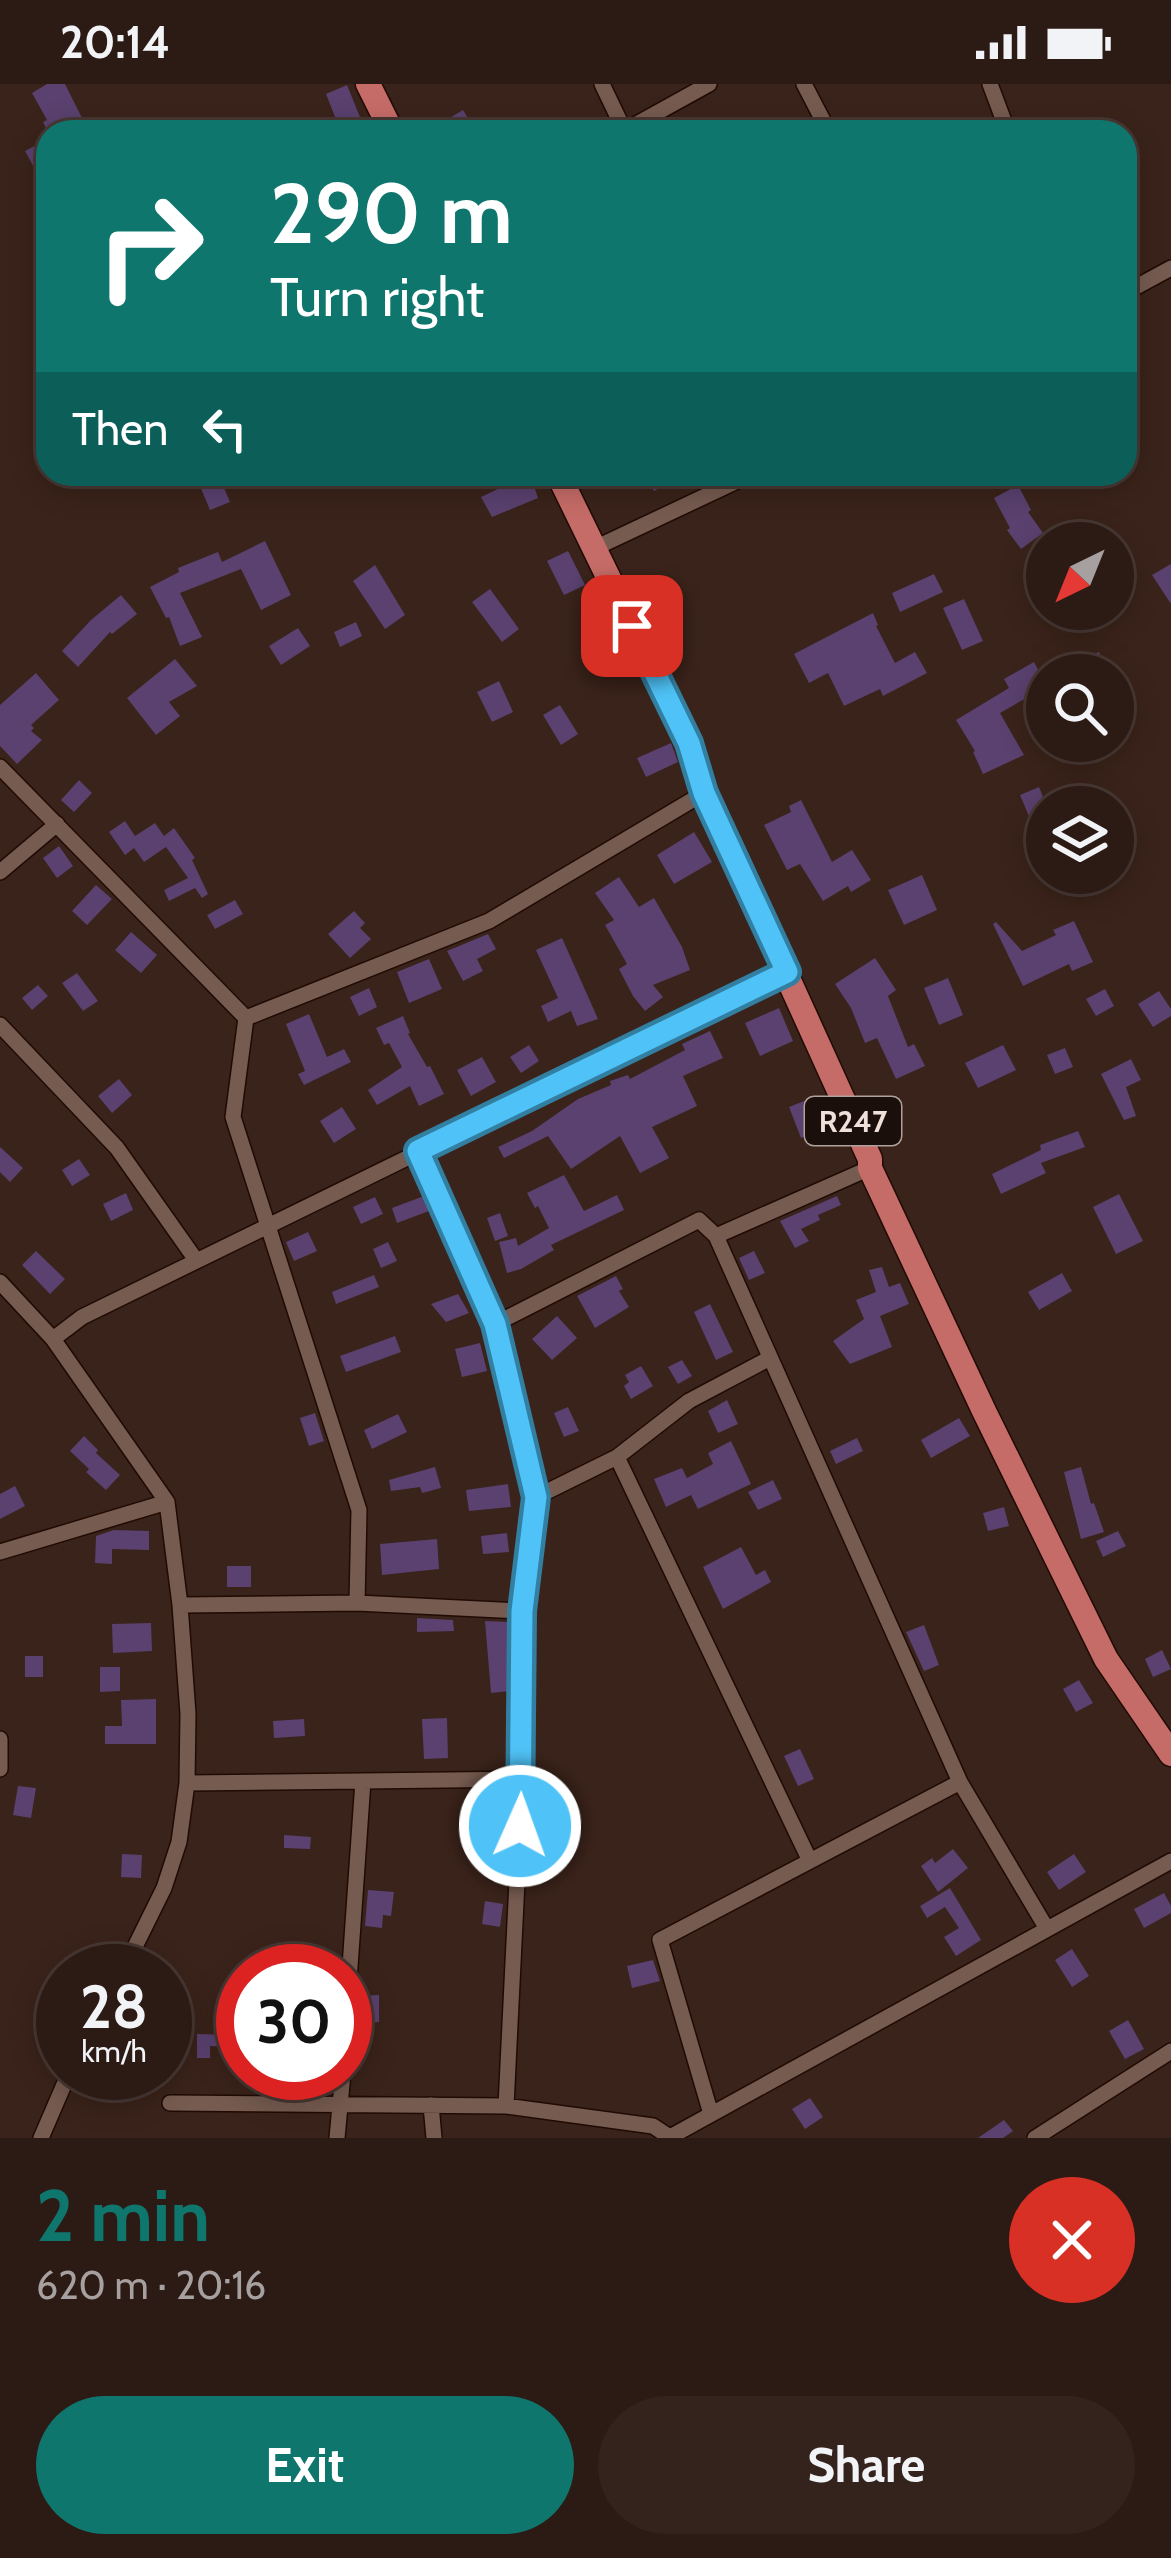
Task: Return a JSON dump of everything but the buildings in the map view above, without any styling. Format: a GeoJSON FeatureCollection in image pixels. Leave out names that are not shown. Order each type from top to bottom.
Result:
{"type":"FeatureCollection","features":[{"type":"Feature","properties":{"kind":"main road"},"geometry":{"type":"LineString","coordinates":[[368,84],[386,120]]}},
{"type":"Feature","properties":{"kind":"main road","name":"R247"},"geometry":{"type":"LineString","coordinates":[[564,486],[689,743],[704,793],[984,1411],[1106,1659],[1171,1754]]}},
{"type":"Feature","properties":{"kind":"street"},"geometry":{"type":"LineString","coordinates":[[602,84],[619,120]]}},
{"type":"Feature","properties":{"kind":"street"},"geometry":{"type":"LineString","coordinates":[[644,120],[709,84]]}},
{"type":"Feature","properties":{"kind":"street"},"geometry":{"type":"LineString","coordinates":[[804,84],[823,120]]}},
{"type":"Feature","properties":{"kind":"street"},"geometry":{"type":"LineString","coordinates":[[990,84],[1004,120]]}},
{"type":"Feature","properties":{"kind":"street"},"geometry":{"type":"LineString","coordinates":[[1137,286],[1171,268]]}},
{"type":"Feature","properties":{"kind":"street"},"geometry":{"type":"LineString","coordinates":[[595,548],[727,486]]}},
{"type":"Feature","properties":{"kind":"street"},"geometry":{"type":"LineString","coordinates":[[0,766],[246,1018]]}},
{"type":"Feature","properties":{"kind":"street"},"geometry":{"type":"LineString","coordinates":[[246,1018],[489,921],[704,793]]}},
{"type":"Feature","properties":{"kind":"street"},"geometry":{"type":"LineString","coordinates":[[0,872],[57,824]]}},
{"type":"Feature","properties":{"kind":"street"},"geometry":{"type":"LineString","coordinates":[[53,1339],[82,1316],[787,972]]}},
{"type":"Feature","properties":{"kind":"street"},"geometry":{"type":"LineString","coordinates":[[246,1018],[233,1117],[359,1510],[357,1603]]}},
{"type":"Feature","properties":{"kind":"street"},"geometry":{"type":"LineString","coordinates":[[0,1025],[117,1148],[196,1260]]}},
{"type":"Feature","properties":{"kind":"street"},"geometry":{"type":"LineString","coordinates":[[418,1151],[495,1324],[536,1497],[522,1611],[522,1779],[506,2106]]}},
{"type":"Feature","properties":{"kind":"street"},"geometry":{"type":"LineString","coordinates":[[716,1236],[870,1168]]}},
{"type":"Feature","properties":{"kind":"street"},"geometry":{"type":"LineString","coordinates":[[495,1324],[699,1220],[716,1236],[960,1782],[1047,1930]]}},
{"type":"Feature","properties":{"kind":"street"},"geometry":{"type":"LineString","coordinates":[[0,1282],[53,1339],[167,1502],[188,1714],[187,1783],[179,1842],[164,1888],[136,1944]]}},
{"type":"Feature","properties":{"kind":"street"},"geometry":{"type":"LineString","coordinates":[[536,1497],[617,1457],[689,1401],[770,1358]]}},
{"type":"Feature","properties":{"kind":"street"},"geometry":{"type":"LineString","coordinates":[[617,1457],[810,1861]]}},
{"type":"Feature","properties":{"kind":"street"},"geometry":{"type":"LineString","coordinates":[[0,1552],[167,1502]]}},
{"type":"Feature","properties":{"kind":"street"},"geometry":{"type":"LineString","coordinates":[[180,1605],[357,1603],[522,1611]]}},
{"type":"Feature","properties":{"kind":"street"},"geometry":{"type":"LineString","coordinates":[[0,1739],[0,1769]]}},
{"type":"Feature","properties":{"kind":"street"},"geometry":{"type":"LineString","coordinates":[[187,1783],[522,1779]]}},
{"type":"Feature","properties":{"kind":"street"},"geometry":{"type":"LineString","coordinates":[[352,1944],[363,1781]]}},
{"type":"Feature","properties":{"kind":"street"},"geometry":{"type":"LineString","coordinates":[[711,2114],[660,1940],[960,1782]]}},
{"type":"Feature","properties":{"kind":"street"},"geometry":{"type":"LineString","coordinates":[[170,2104],[506,2106],[653,2126],[671,2137],[1171,1861]]}},
{"type":"Feature","properties":{"kind":"street"},"geometry":{"type":"LineString","coordinates":[[1035,2138],[1171,2050]]}},
{"type":"Feature","properties":{"kind":"street"},"geometry":{"type":"LineString","coordinates":[[41,2138],[57,2100]]}},
{"type":"Feature","properties":{"kind":"street"},"geometry":{"type":"LineString","coordinates":[[338,2138],[340,2100]]}},
{"type":"Feature","properties":{"kind":"street"},"geometry":{"type":"LineString","coordinates":[[431,2105],[434,2138]]}},
{"type":"Feature","properties":{"kind":"route"},"geometry":{"type":"LineString","coordinates":[[520,1826],[522,1611],[536,1497],[495,1324],[418,1151],[787,972],[704,793],[689,743],[632,626]]}}]}
